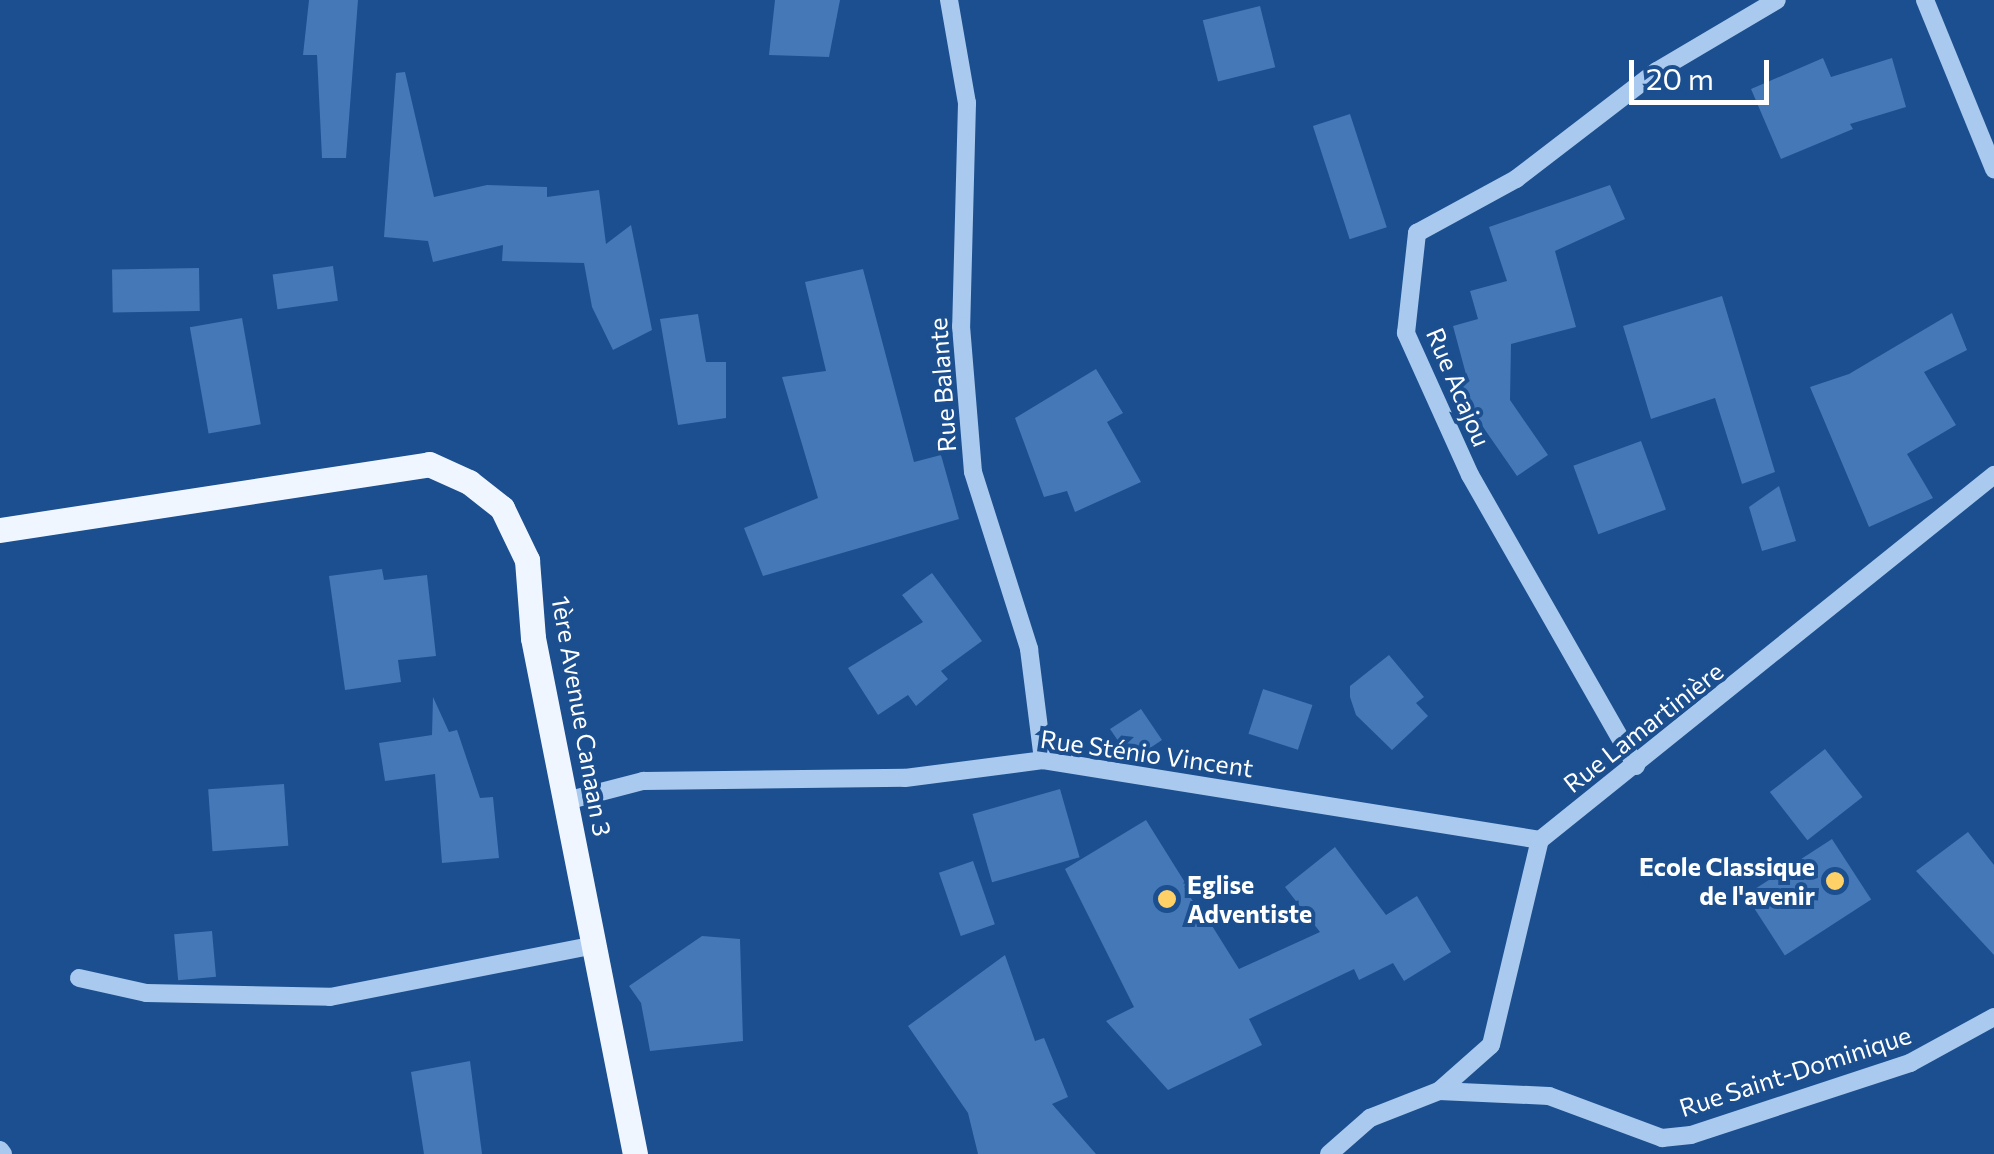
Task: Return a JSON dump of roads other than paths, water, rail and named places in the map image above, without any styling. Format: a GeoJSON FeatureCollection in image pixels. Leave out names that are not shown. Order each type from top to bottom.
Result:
{"type":"FeatureCollection","features":[{"type":"Feature","properties":{"kind":"main road","name":"1ère Avenue Canaan 3"},"geometry":{"type":"LineString","coordinates":[[0,530],[429,464],[469,482],[502,508],[527,560],[533,638],[635,1154]]}},
{"type":"Feature","properties":{"kind":"street","name":"Rue Balante"},"geometry":{"type":"LineString","coordinates":[[949,0],[967,104],[960,326],[973,472],[1030,650],[1043,760]]}},
{"type":"Feature","properties":{"kind":"street","name":"Rue Acajou"},"geometry":{"type":"LineString","coordinates":[[1636,766],[1470,475],[1406,333],[1417,233],[1516,178],[1657,71],[1777,0]]}},
{"type":"Feature","properties":{"kind":"street"},"geometry":{"type":"LineString","coordinates":[[1925,0],[1994,169]]}},
{"type":"Feature","properties":{"kind":"street","name":"Rue Lamartinière"},"geometry":{"type":"LineString","coordinates":[[1540,840],[1994,476]]}},
{"type":"Feature","properties":{"kind":"street","name":"Rue Sténio Vincent"},"geometry":{"type":"LineString","coordinates":[[566,802],[643,780],[905,778],[1043,760],[1540,840]]}},
{"type":"Feature","properties":{"kind":"street"},"geometry":{"type":"LineString","coordinates":[[1439,1091],[1491,1045],[1540,840]]}},
{"type":"Feature","properties":{"kind":"street"},"geometry":{"type":"LineString","coordinates":[[79,978],[146,993],[330,997],[594,945]]}},
{"type":"Feature","properties":{"kind":"street","name":"Rue Saint-Dominique"},"geometry":{"type":"LineString","coordinates":[[1329,1154],[1370,1118],[1439,1091],[1550,1096],[1662,1138],[1693,1144],[1910,1063],[1994,1017]]}},
{"type":"Feature","properties":{"kind":"place","name":"Ecole Classique de l'avenir"},"geometry":{"type":"Point","coordinates":[1835,881]}},
{"type":"Feature","properties":{"kind":"place","name":"Eglise Adventiste"},"geometry":{"type":"Point","coordinates":[1167,899]}}]}
